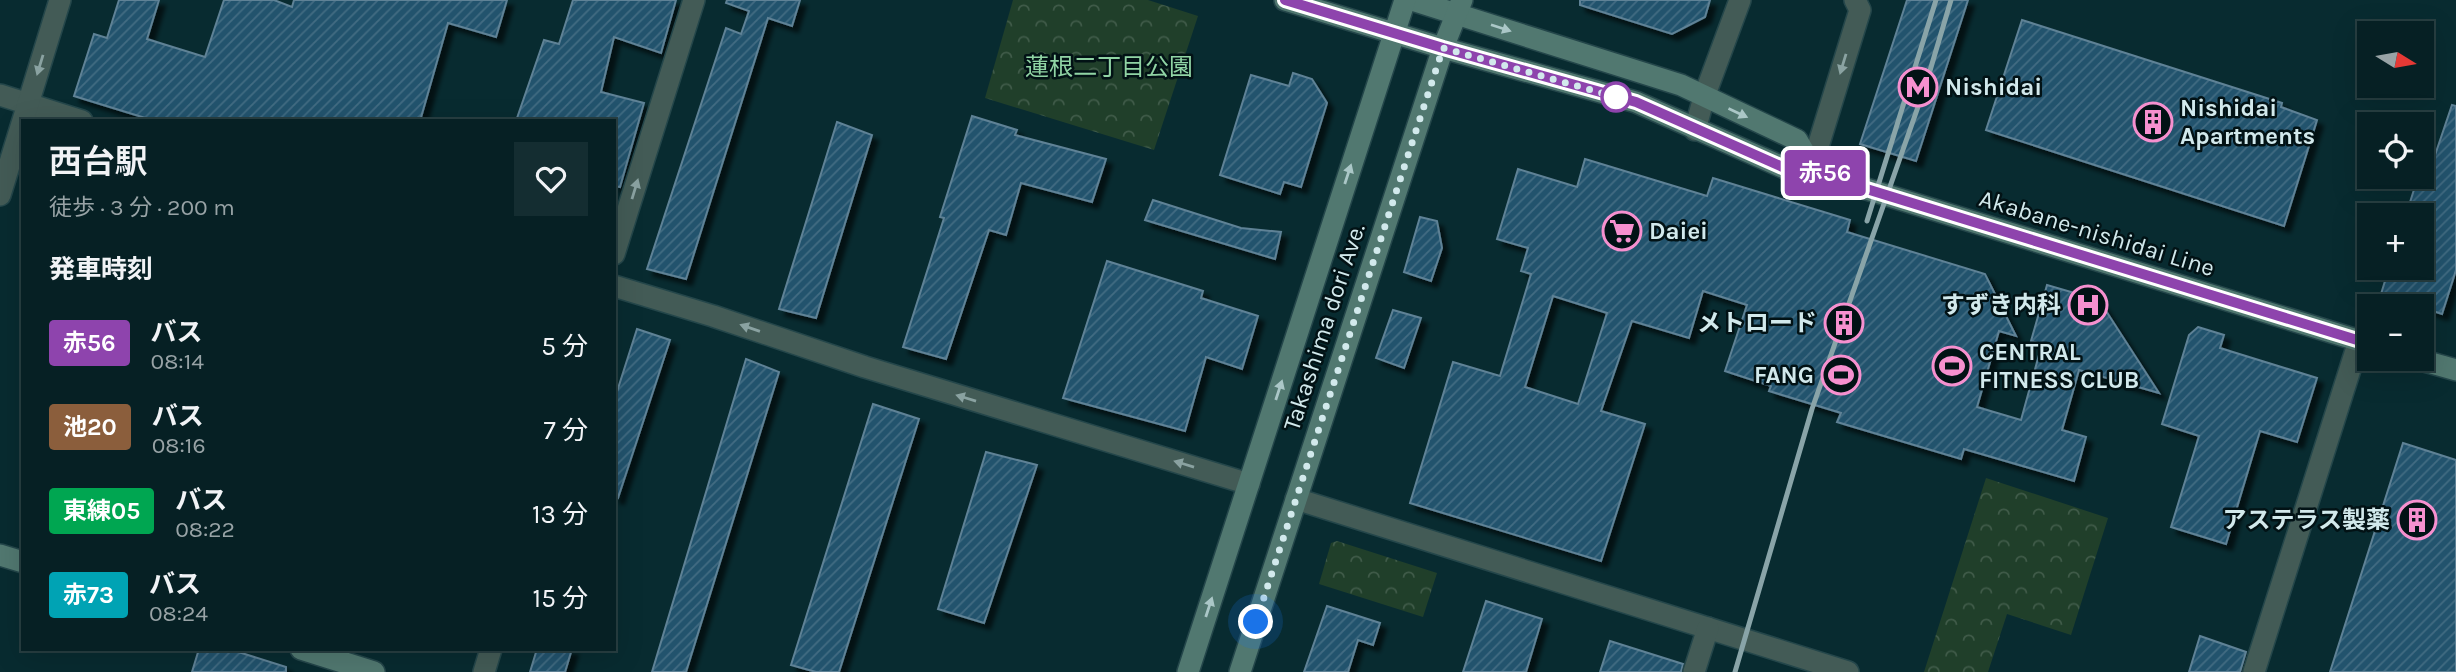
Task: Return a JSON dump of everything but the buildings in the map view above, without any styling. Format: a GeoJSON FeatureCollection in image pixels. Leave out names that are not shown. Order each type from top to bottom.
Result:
{"type":"FeatureCollection","features":[{"type":"Feature","properties":{"kind":"main road"},"geometry":{"type":"LineString","coordinates":[[1285,0],[1636,102],[1787,169],[1812,166],[1797,140],[1681,85],[1458,7],[1412,0]]}},
{"type":"Feature","properties":{"kind":"main road","name":"Takashima dori Ave."},"geometry":{"type":"LineString","coordinates":[[1188,672],[1405,0]]}},
{"type":"Feature","properties":{"kind":"main road","name":"Takashima dori Ave."},"geometry":{"type":"LineString","coordinates":[[1240,672],[1458,7]]}},
{"type":"Feature","properties":{"kind":"main road","name":"Akabane-nishidai Line"},"geometry":{"type":"LineString","coordinates":[[1812,166],[1847,183],[2357,341]]}},
{"type":"Feature","properties":{"kind":"main road"},"geometry":{"type":"LineString","coordinates":[[2434,364],[2456,370]]}},
{"type":"Feature","properties":{"kind":"main road"},"geometry":{"type":"LineString","coordinates":[[0,555],[21,561]]}},
{"type":"Feature","properties":{"kind":"main road"},"geometry":{"type":"LineString","coordinates":[[307,651],[374,672]]}},
{"type":"Feature","properties":{"kind":"street"},"geometry":{"type":"LineString","coordinates":[[23,119],[60,0]]}},
{"type":"Feature","properties":{"kind":"street"},"geometry":{"type":"LineString","coordinates":[[616,248],[694,0]]}},
{"type":"Feature","properties":{"kind":"street"},"geometry":{"type":"LineString","coordinates":[[1695,130],[1704,97],[1740,0]]}},
{"type":"Feature","properties":{"kind":"street"},"geometry":{"type":"LineString","coordinates":[[1812,166],[1860,10],[1855,0]]}},
{"type":"Feature","properties":{"kind":"street"},"geometry":{"type":"LineString","coordinates":[[0,95],[76,119]]}},
{"type":"Feature","properties":{"kind":"street"},"geometry":{"type":"LineString","coordinates":[[0,195],[21,127]]}},
{"type":"Feature","properties":{"kind":"street"},"geometry":{"type":"LineString","coordinates":[[616,287],[865,367],[1249,484]]}},
{"type":"Feature","properties":{"kind":"street"},"geometry":{"type":"LineString","coordinates":[[2254,672],[2357,364]]}},
{"type":"Feature","properties":{"kind":"street"},"geometry":{"type":"LineString","coordinates":[[1296,499],[1708,628],[1795,664],[1847,672]]}},
{"type":"Feature","properties":{"kind":"street"},"geometry":{"type":"LineString","coordinates":[[1695,672],[1708,628]]}},
{"type":"Feature","properties":{"kind":"street"},"geometry":{"type":"LineString","coordinates":[[484,672],[490,651]]}},
{"type":"Feature","properties":{"kind":"green space","name":"蓮根二丁目公園"},"geometry":{"type":"Polygon","coordinates":[[[1013,0],[1148,0],[1198,16],[1154,150],[985,98],[1013,0]]]}},
{"type":"Feature","properties":{"kind":"green space"},"geometry":{"type":"Polygon","coordinates":[[[1986,478],[2108,518],[2071,635],[2007,614],[1988,672],[1924,672],[1986,478]]]}},
{"type":"Feature","properties":{"kind":"green space"},"geometry":{"type":"Polygon","coordinates":[[[1337,541],[1437,573],[1423,617],[1319,584],[1331,543],[1337,541]]]}},
{"type":"Feature","properties":{"kind":"railway"},"geometry":{"type":"LineString","coordinates":[[1867,221],[1936,0]]}},
{"type":"Feature","properties":{"kind":"railway"},"geometry":{"type":"LineString","coordinates":[[1735,672],[1812,409],[1926,84],[1951,0]]}},
{"type":"Feature","properties":{"kind":"bus line","name":"赤56"},"geometry":{"type":"LineString","coordinates":[[1285,0],[1636,102],[1787,169],[1812,166],[1847,183],[2357,340]]}},
{"type":"Feature","properties":{"kind":"place","name":"Nishidai"},"geometry":{"type":"Point","coordinates":[1918,87]}},
{"type":"Feature","properties":{"kind":"place","name":"Nishidai Apartments"},"geometry":{"type":"Point","coordinates":[2153,122]}},
{"type":"Feature","properties":{"kind":"place","name":"Daiei"},"geometry":{"type":"Point","coordinates":[1622,231]}},
{"type":"Feature","properties":{"kind":"place","name":"すずき内科"},"geometry":{"type":"Point","coordinates":[2088,305]}},
{"type":"Feature","properties":{"kind":"place","name":"メトロード"},"geometry":{"type":"Point","coordinates":[1844,323]}},
{"type":"Feature","properties":{"kind":"place","name":"CENTRAL FITNESS CLUB"},"geometry":{"type":"Point","coordinates":[1952,366]}},
{"type":"Feature","properties":{"kind":"place","name":"FANG"},"geometry":{"type":"Point","coordinates":[1841,375]}},
{"type":"Feature","properties":{"kind":"place","name":"アステラス製薬"},"geometry":{"type":"Point","coordinates":[2417,520]}},
{"type":"Feature","properties":{"kind":"route"},"geometry":{"type":"LineString","coordinates":[[1256,622],[1443,48],[1616,97]]}}]}
